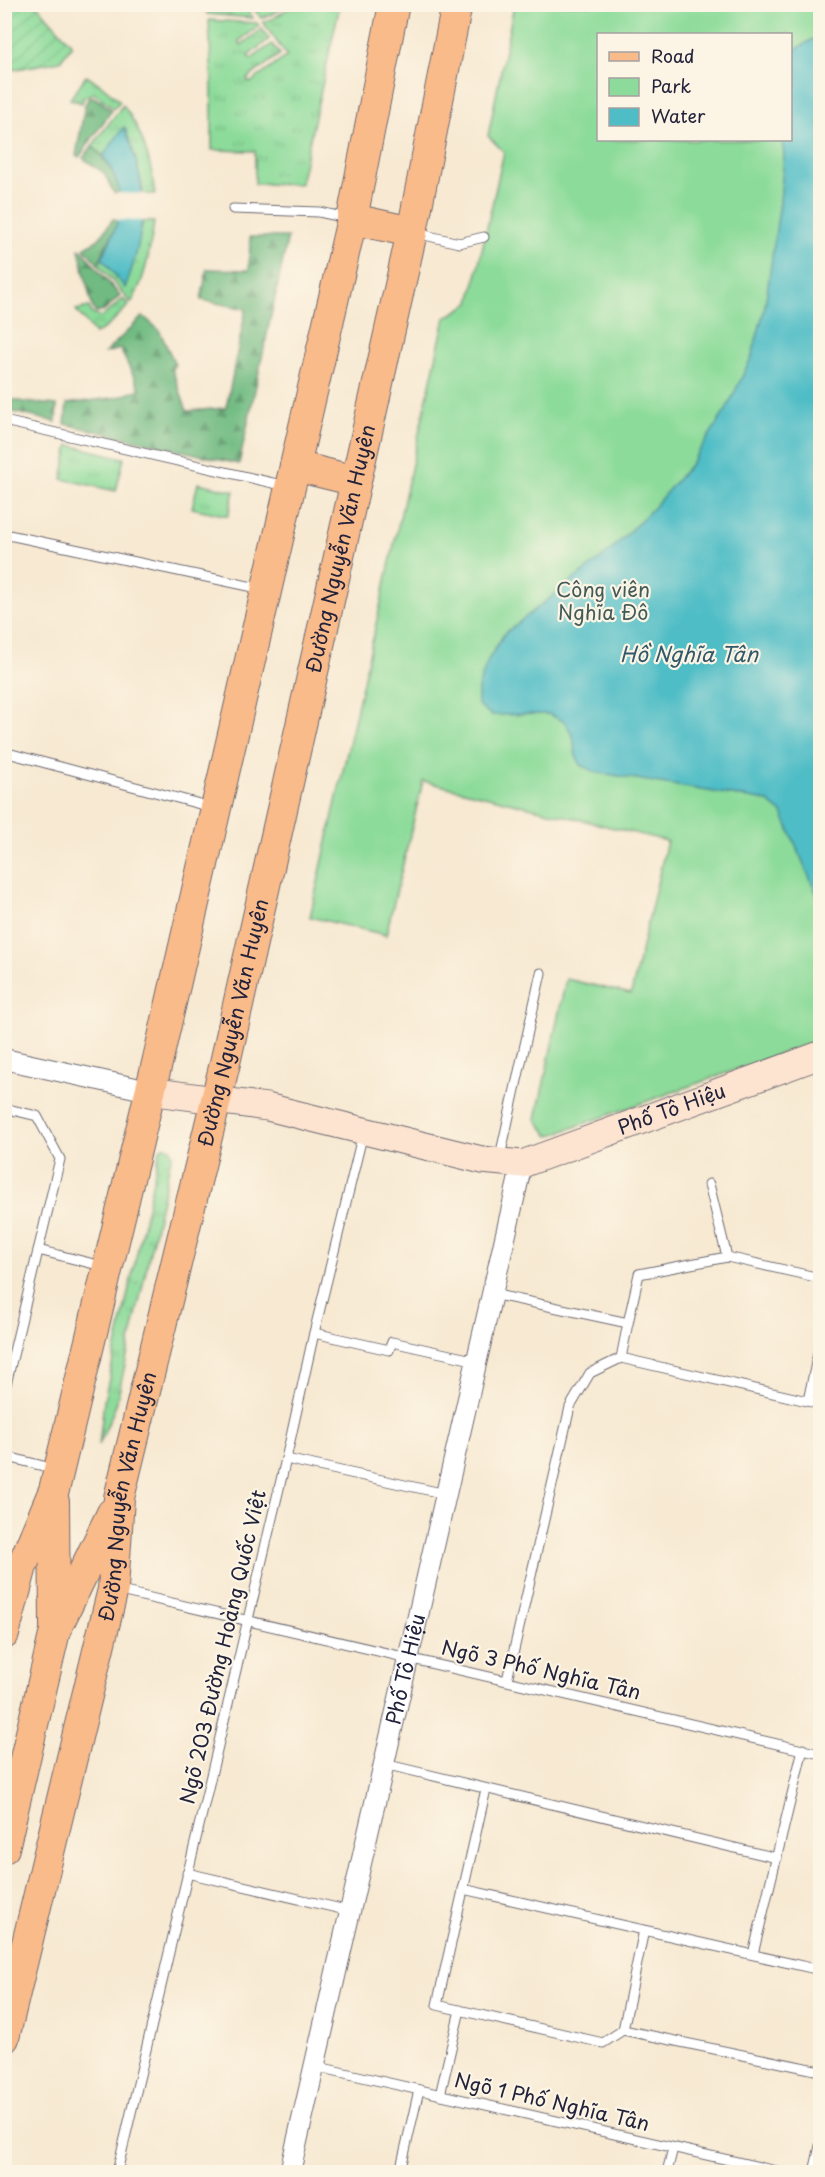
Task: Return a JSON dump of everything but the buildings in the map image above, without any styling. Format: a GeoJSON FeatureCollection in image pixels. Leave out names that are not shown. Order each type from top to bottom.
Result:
{"type":"FeatureCollection","features":[{"type":"Feature","properties":{"kind":"main road"},"geometry":{"type":"LineString","coordinates":[[4,1634],[22,1566],[56,1480],[108,1268],[268,590],[352,219],[394,4]]}},
{"type":"Feature","properties":{"kind":"main road","name":"Đường Nguyễn Văn Huyên"},"geometry":{"type":"LineString","coordinates":[[4,2038],[113,1590],[119,1498],[216,1100],[412,232],[457,4]]}},
{"type":"Feature","properties":{"kind":"main road"},"geometry":{"type":"LineString","coordinates":[[352,219],[412,232]]}},
{"type":"Feature","properties":{"kind":"main road"},"geometry":{"type":"LineString","coordinates":[[292,476],[356,481]]}},
{"type":"Feature","properties":{"kind":"main road"},"geometry":{"type":"LineString","coordinates":[[55,1631],[56,1480]]}},
{"type":"Feature","properties":{"kind":"main road"},"geometry":{"type":"LineString","coordinates":[[4,1848],[55,1631],[119,1498]]}},
{"type":"Feature","properties":{"kind":"street","name":"Phố Tô Hiệu"},"geometry":{"type":"LineString","coordinates":[[290,2172],[492,1294],[510,1164],[820,1055]]}},
{"type":"Feature","properties":{"kind":"street"},"geometry":{"type":"LineString","coordinates":[[4,1059],[149,1091],[267,1107],[510,1164]]}},
{"type":"Feature","properties":{"kind":"lane"},"geometry":{"type":"LineString","coordinates":[[233,209],[319,213],[352,219]]}},
{"type":"Feature","properties":{"kind":"lane"},"geometry":{"type":"LineString","coordinates":[[412,232],[459,243],[484,237]]}},
{"type":"Feature","properties":{"kind":"lane"},"geometry":{"type":"LineString","coordinates":[[4,421],[292,476]]}},
{"type":"Feature","properties":{"kind":"lane"},"geometry":{"type":"LineString","coordinates":[[4,534],[268,590]]}},
{"type":"Feature","properties":{"kind":"lane"},"geometry":{"type":"LineString","coordinates":[[4,752],[217,808]]}},
{"type":"Feature","properties":{"kind":"lane"},"geometry":{"type":"LineString","coordinates":[[510,1164],[541,973]]}},
{"type":"Feature","properties":{"kind":"lane"},"geometry":{"type":"LineString","coordinates":[[4,1108],[37,1116],[60,1159],[4,1393]]}},
{"type":"Feature","properties":{"kind":"lane","name":"Ngõ 203 Đường Hoàng Quốc Việt"},"geometry":{"type":"LineString","coordinates":[[117,2172],[314,1333],[364,1130]]}},
{"type":"Feature","properties":{"kind":"lane"},"geometry":{"type":"LineString","coordinates":[[708,1184],[727,1257]]}},
{"type":"Feature","properties":{"kind":"lane"},"geometry":{"type":"LineString","coordinates":[[38,1250],[108,1268]]}},
{"type":"Feature","properties":{"kind":"lane"},"geometry":{"type":"LineString","coordinates":[[621,1358],[639,1274],[727,1257],[820,1278]]}},
{"type":"Feature","properties":{"kind":"lane"},"geometry":{"type":"LineString","coordinates":[[492,1294],[627,1323]]}},
{"type":"Feature","properties":{"kind":"lane"},"geometry":{"type":"LineString","coordinates":[[314,1333],[389,1350],[392,1342],[477,1361]]}},
{"type":"Feature","properties":{"kind":"lane"},"geometry":{"type":"LineString","coordinates":[[808,1401],[820,1344]]}},
{"type":"Feature","properties":{"kind":"lane"},"geometry":{"type":"LineString","coordinates":[[507,1680],[570,1407],[590,1374],[621,1358],[820,1404]]}},
{"type":"Feature","properties":{"kind":"lane"},"geometry":{"type":"LineString","coordinates":[[4,1456],[56,1480]]}},
{"type":"Feature","properties":{"kind":"lane"},"geometry":{"type":"LineString","coordinates":[[286,1459],[446,1494]]}},
{"type":"Feature","properties":{"kind":"lane","name":"Ngõ 3 Phố Nghĩa Tân"},"geometry":{"type":"LineString","coordinates":[[113,1590],[820,1754]]}},
{"type":"Feature","properties":{"kind":"lane"},"geometry":{"type":"LineString","coordinates":[[753,1954],[803,1749]]}},
{"type":"Feature","properties":{"kind":"lane"},"geometry":{"type":"LineString","coordinates":[[384,1764],[777,1858]]}},
{"type":"Feature","properties":{"kind":"lane"},"geometry":{"type":"LineString","coordinates":[[486,1789],[437,2005],[603,2043],[622,2030],[644,1930]]}},
{"type":"Feature","properties":{"kind":"lane"},"geometry":{"type":"LineString","coordinates":[[187,1873],[350,1911]]}},
{"type":"Feature","properties":{"kind":"lane"},"geometry":{"type":"LineString","coordinates":[[463,1889],[820,1970]]}},
{"type":"Feature","properties":{"kind":"lane"},"geometry":{"type":"LineString","coordinates":[[440,2095],[460,2010]]}},
{"type":"Feature","properties":{"kind":"lane"},"geometry":{"type":"LineString","coordinates":[[622,2030],[820,2071]]}},
{"type":"Feature","properties":{"kind":"lane","name":"Ngõ 1 Phố Nghĩa Tân"},"geometry":{"type":"LineString","coordinates":[[314,2066],[781,2172]]}},
{"type":"Feature","properties":{"kind":"lane"},"geometry":{"type":"LineString","coordinates":[[400,2172],[419,2090]]}},
{"type":"Feature","properties":{"kind":"lane"},"geometry":{"type":"LineString","coordinates":[[814,2172],[820,2146]]}},
{"type":"Feature","properties":{"kind":"lane"},"geometry":{"type":"LineString","coordinates":[[667,2172],[673,2148]]}},
{"type":"Feature","properties":{"kind":"green space"},"geometry":{"type":"Polygon","coordinates":[[[5,4],[37,5],[72,45],[60,61],[5,71],[5,4]]]}},
{"type":"Feature","properties":{"kind":"green space"},"geometry":{"type":"Polygon","coordinates":[[[295,4],[340,5],[300,184],[255,184],[255,151],[212,150],[209,20],[257,23],[259,26],[239,41],[241,45],[262,29],[269,39],[248,56],[251,59],[272,44],[280,54],[247,79],[250,83],[287,56],[263,22],[274,18],[295,4]]]}},
{"type":"Feature","properties":{"kind":"green space"},"geometry":{"type":"Polygon","coordinates":[[[205,5],[243,5],[253,18],[207,14],[205,5]]]}},
{"type":"Feature","properties":{"kind":"green space"},"geometry":{"type":"Polygon","coordinates":[[[251,5],[288,5],[261,18],[251,5]]]}},
{"type":"Feature","properties":{"kind":"green space","name":"Công viên Nghĩa Đô"},"geometry":{"type":"Polygon","coordinates":[[[514,5],[820,5],[820,1040],[549,1136],[536,1119],[566,979],[631,994],[667,841],[423,781],[386,935],[310,917],[445,318],[470,303],[504,152],[488,136],[514,5]]]}},
{"type":"Feature","properties":{"kind":"green space"},"geometry":{"type":"Polygon","coordinates":[[[86,76],[100,84],[120,101],[114,108],[94,93],[84,97],[82,103],[70,99],[86,76]]]}},
{"type":"Feature","properties":{"kind":"green space"},"geometry":{"type":"Polygon","coordinates":[[[89,97],[94,97],[112,110],[79,157],[76,156],[85,105],[89,97]]]}},
{"type":"Feature","properties":{"kind":"green space"},"geometry":{"type":"Polygon","coordinates":[[[123,105],[136,126],[145,148],[155,194],[144,194],[125,128],[103,156],[92,146],[123,105]]]}},
{"type":"Feature","properties":{"kind":"green space"},"geometry":{"type":"Polygon","coordinates":[[[92,146],[110,167],[120,193],[114,193],[104,173],[83,158],[92,146]]]}},
{"type":"Feature","properties":{"kind":"green space"},"geometry":{"type":"Polygon","coordinates":[[[113,219],[119,220],[98,264],[84,248],[99,239],[113,219]]]}},
{"type":"Feature","properties":{"kind":"green space"},"geometry":{"type":"Polygon","coordinates":[[[143,221],[154,222],[144,274],[131,303],[98,264],[102,258],[125,287],[143,221]]]}},
{"type":"Feature","properties":{"kind":"green space"},"geometry":{"type":"Polygon","coordinates":[[[250,237],[288,237],[239,464],[65,424],[67,404],[119,397],[140,389],[120,349],[105,353],[143,316],[159,330],[175,364],[172,369],[187,411],[226,408],[246,309],[201,300],[207,269],[249,270],[250,237]]]}},
{"type":"Feature","properties":{"kind":"green space"},"geometry":{"type":"Polygon","coordinates":[[[79,249],[120,296],[104,311],[96,313],[92,306],[79,249]]]}},
{"type":"Feature","properties":{"kind":"green space"},"geometry":{"type":"Polygon","coordinates":[[[123,299],[129,305],[108,326],[95,334],[76,310],[89,307],[92,314],[102,317],[123,299]]]}},
{"type":"Feature","properties":{"kind":"green space"},"geometry":{"type":"Polygon","coordinates":[[[5,398],[57,405],[56,422],[5,410],[5,398]]]}},
{"type":"Feature","properties":{"kind":"green space"},"geometry":{"type":"Polygon","coordinates":[[[69,445],[124,458],[116,491],[62,479],[69,445]]]}},
{"type":"Feature","properties":{"kind":"green space"},"geometry":{"type":"Polygon","coordinates":[[[198,483],[234,491],[228,516],[192,508],[198,483]]]}},
{"type":"Feature","properties":{"kind":"green space"},"geometry":{"type":"Polygon","coordinates":[[[164,1146],[171,1148],[172,1154],[116,1405],[99,1445],[104,1401],[160,1149],[164,1146]]]}},
{"type":"Feature","properties":{"kind":"water","name":"Hồ Nghĩa Tân"},"geometry":{"type":"Polygon","coordinates":[[[820,35],[820,902],[782,813],[767,801],[595,772],[581,765],[576,756],[573,736],[565,722],[549,714],[491,715],[478,705],[478,688],[488,660],[504,634],[609,552],[652,509],[690,465],[726,410],[752,356],[765,306],[780,202],[784,156],[782,141],[792,141],[792,51],[820,35]]]}},
{"type":"Feature","properties":{"kind":"water"},"geometry":{"type":"Polygon","coordinates":[[[124,127],[138,168],[143,207],[138,246],[125,288],[102,258],[114,231],[120,207],[117,183],[103,156],[124,127]]]}},
{"type":"Feature","properties":{"kind":"pier"},"geometry":{"type":"Polygon","coordinates":[[[117,193],[147,194],[146,221],[116,220],[117,193]]]}}]}
